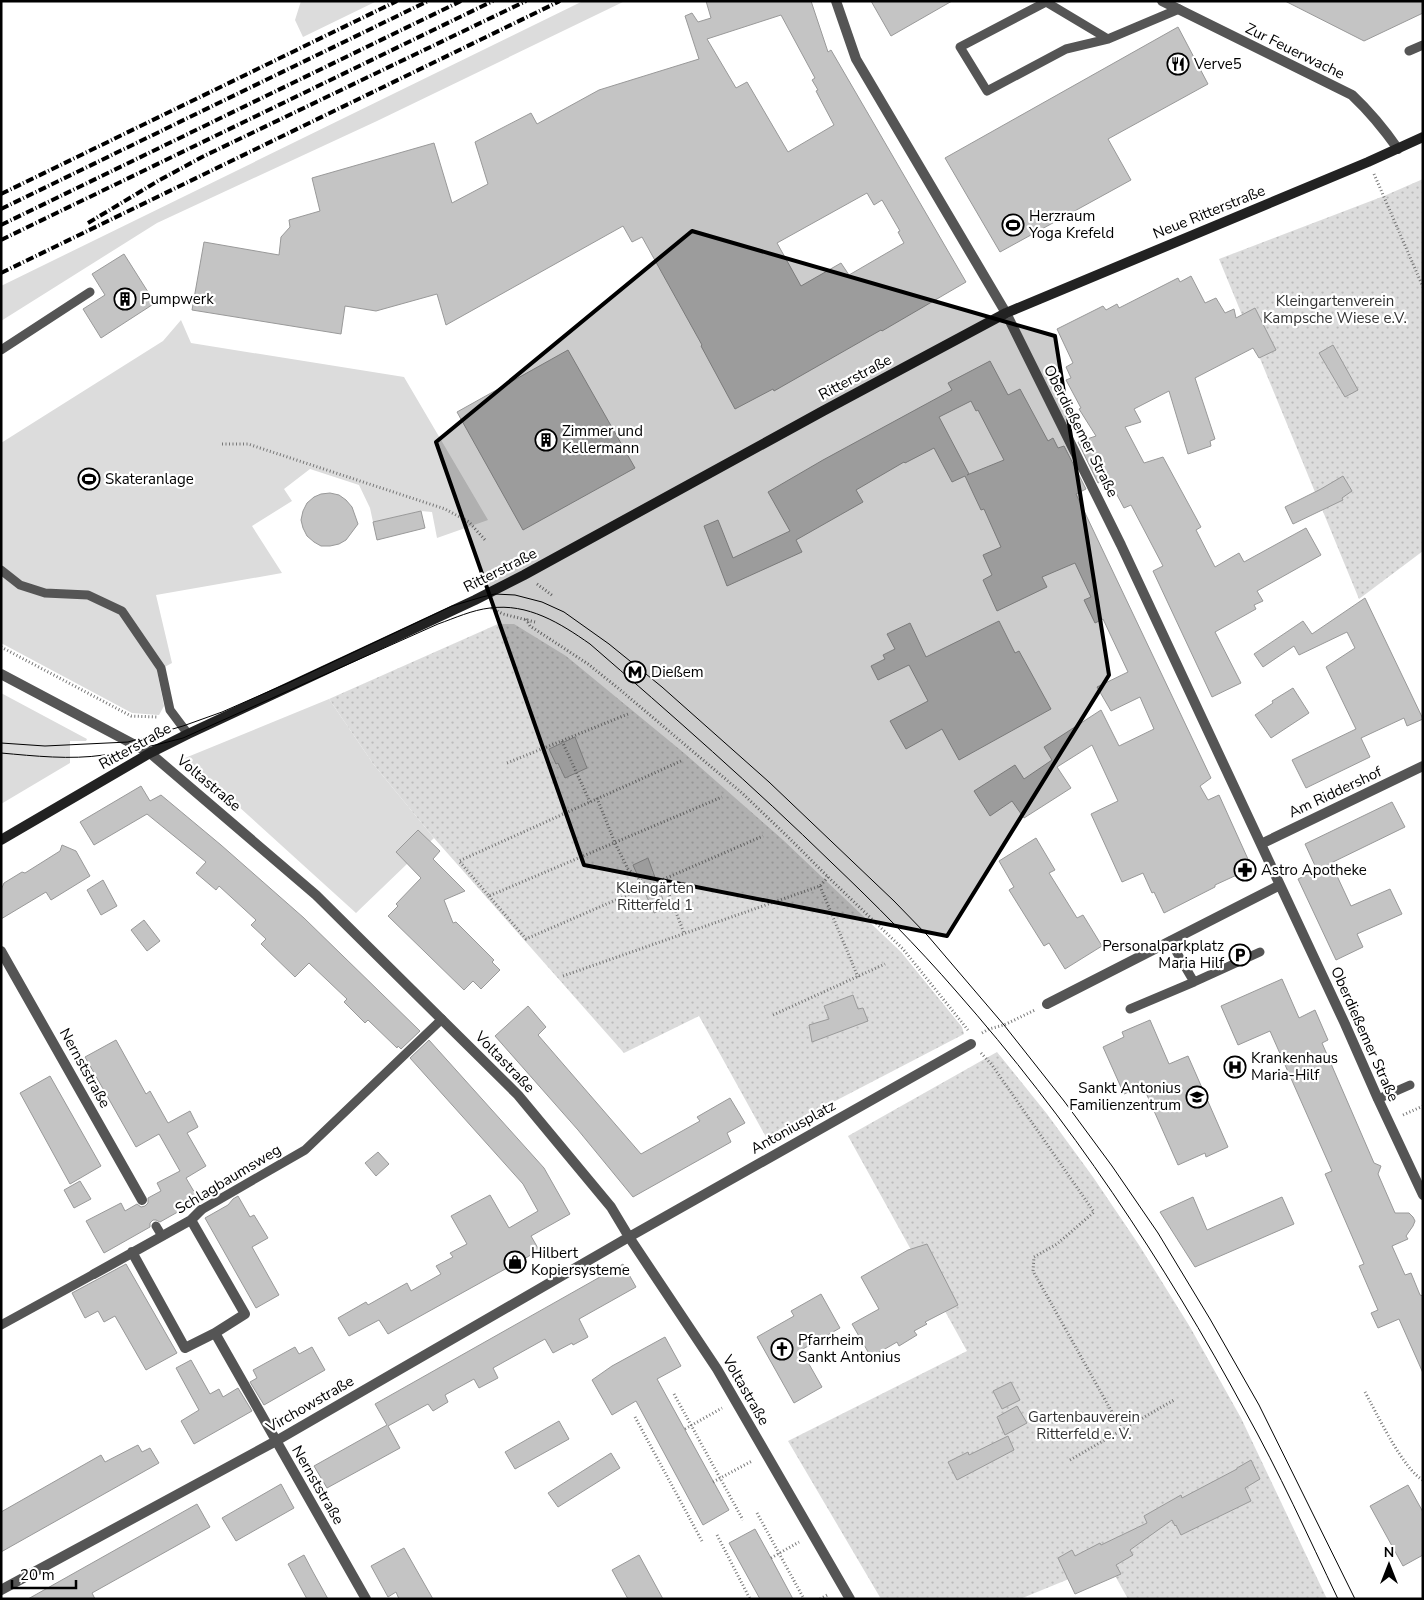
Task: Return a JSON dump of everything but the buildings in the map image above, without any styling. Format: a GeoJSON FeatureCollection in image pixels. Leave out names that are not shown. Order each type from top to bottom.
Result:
{"type":"FeatureCollection","features":[{"type":"Feature","properties":{"kind":"main road","name":"Neue Ritterstraße"},"geometry":{"type":"LineString","coordinates":[[1006,313],[1423,138]]}},
{"type":"Feature","properties":{"kind":"main road","name":"Ritterstraße"},"geometry":{"type":"LineString","coordinates":[[1,840],[150,753],[475,600],[524,575],[1006,313]]}},
{"type":"Feature","properties":{"kind":"street","name":"Oberdießemer Straße"},"geometry":{"type":"LineString","coordinates":[[836,1],[856,58],[1006,313],[1121,544],[1423,1195]]}},
{"type":"Feature","properties":{"kind":"street","name":"Zur Feuerwache"},"geometry":{"type":"LineString","coordinates":[[1162,1],[1352,96],[1370,112],[1398,149]]}},
{"type":"Feature","properties":{"kind":"street","name":"Voltastraße"},"geometry":{"type":"LineString","coordinates":[[1,674],[150,753],[316,895],[518,1096],[611,1207],[736,1400],[850,1599]]}},
{"type":"Feature","properties":{"kind":"street","name":"Am Riddershof"},"geometry":{"type":"LineString","coordinates":[[1261,844],[1423,766]]}},
{"type":"Feature","properties":{"kind":"street"},"geometry":{"type":"LineString","coordinates":[[1047,1004],[1280,885]]}},
{"type":"Feature","properties":{"kind":"street","name":"Nernststraße"},"geometry":{"type":"LineString","coordinates":[[1,951],[142,1200]]}},
{"type":"Feature","properties":{"kind":"street","name":"Antoniusplatz"},"geometry":{"type":"LineString","coordinates":[[629,1237],[973,1041]]}},
{"type":"Feature","properties":{"kind":"street","name":"Schlagbaumsweg"},"geometry":{"type":"LineString","coordinates":[[94,1274],[191,1220],[202,1210]]}},
{"type":"Feature","properties":{"kind":"street"},"geometry":{"type":"LineString","coordinates":[[132,1252],[185,1348],[215,1333],[245,1314],[191,1220]]}},
{"type":"Feature","properties":{"kind":"street","name":"Virchowstraße"},"geometry":{"type":"LineString","coordinates":[[1,1590],[276,1441],[629,1237]]}},
{"type":"Feature","properties":{"kind":"street","name":"Nernststraße"},"geometry":{"type":"LineString","coordinates":[[215,1333],[366,1599]]}},
{"type":"Feature","properties":{"kind":"lane"},"geometry":{"type":"LineString","coordinates":[[1108,39],[1046,2],[960,47],[987,90],[1066,49],[1108,39],[1179,9]]}},
{"type":"Feature","properties":{"kind":"lane"},"geometry":{"type":"LineString","coordinates":[[1409,51],[1423,45]]}},
{"type":"Feature","properties":{"kind":"lane"},"geometry":{"type":"LineString","coordinates":[[1,350],[90,292]]}},
{"type":"Feature","properties":{"kind":"lane"},"geometry":{"type":"LineString","coordinates":[[1,570],[20,585],[45,593],[88,596],[122,611],[161,668],[170,710],[188,734]]}},
{"type":"Feature","properties":{"kind":"lane"},"geometry":{"type":"LineString","coordinates":[[1170,941],[1194,982]]}},
{"type":"Feature","properties":{"kind":"lane"},"geometry":{"type":"LineString","coordinates":[[1130,1009],[1260,952]]}},
{"type":"Feature","properties":{"kind":"lane","name":"Schlagbaumsweg"},"geometry":{"type":"LineString","coordinates":[[202,1210],[305,1150],[442,1019]]}},
{"type":"Feature","properties":{"kind":"lane"},"geometry":{"type":"LineString","coordinates":[[1378,1099],[1410,1085]]}},
{"type":"Feature","properties":{"kind":"lane"},"geometry":{"type":"LineString","coordinates":[[156,1226],[162,1236]]}},
{"type":"Feature","properties":{"kind":"lane","name":"Schlagbaumsweg"},"geometry":{"type":"LineString","coordinates":[[1,1326],[94,1274]]}},
{"type":"Feature","properties":{"kind":"path"},"geometry":{"type":"LineString","coordinates":[[1368,162],[1423,287]]}},
{"type":"Feature","properties":{"kind":"path"},"geometry":{"type":"LineString","coordinates":[[222,444],[248,444],[445,509],[469,522],[486,541]]}},
{"type":"Feature","properties":{"kind":"path"},"geometry":{"type":"LineString","coordinates":[[475,600],[503,614],[535,622]]}},
{"type":"Feature","properties":{"kind":"path"},"geometry":{"type":"LineString","coordinates":[[526,619],[530,626],[588,664],[618,688],[736,788],[788,837],[903,949],[992,1065],[1094,1212],[1056,1244],[1034,1257],[1033,1271],[1122,1430]]}},
{"type":"Feature","properties":{"kind":"path"},"geometry":{"type":"LineString","coordinates":[[1,647],[131,716],[176,717]]}},
{"type":"Feature","properties":{"kind":"path"},"geometry":{"type":"LineString","coordinates":[[507,763],[628,714]]}},
{"type":"Feature","properties":{"kind":"path"},"geometry":{"type":"LineString","coordinates":[[562,741],[590,802]]}},
{"type":"Feature","properties":{"kind":"path"},"geometry":{"type":"LineString","coordinates":[[681,761],[460,861],[526,939],[763,836]]}},
{"type":"Feature","properties":{"kind":"path"},"geometry":{"type":"LineString","coordinates":[[489,896],[722,797]]}},
{"type":"Feature","properties":{"kind":"path"},"geometry":{"type":"LineString","coordinates":[[597,798],[615,843],[628,869],[647,886]]}},
{"type":"Feature","properties":{"kind":"path"},"geometry":{"type":"LineString","coordinates":[[563,976],[820,886],[828,877]]}},
{"type":"Feature","properties":{"kind":"path"},"geometry":{"type":"LineString","coordinates":[[663,879],[684,933]]}},
{"type":"Feature","properties":{"kind":"path"},"geometry":{"type":"LineString","coordinates":[[820,886],[858,977]]}},
{"type":"Feature","properties":{"kind":"path"},"geometry":{"type":"LineString","coordinates":[[773,1015],[885,964]]}},
{"type":"Feature","properties":{"kind":"path"},"geometry":{"type":"LineString","coordinates":[[973,1041],[989,1029],[1004,1025],[1047,1004]]}},
{"type":"Feature","properties":{"kind":"path"},"geometry":{"type":"LineString","coordinates":[[1388,1122],[1423,1106]]}},
{"type":"Feature","properties":{"kind":"path"},"geometry":{"type":"LineString","coordinates":[[1365,1392],[1394,1446],[1416,1476],[1423,1480]]}},
{"type":"Feature","properties":{"kind":"path"},"geometry":{"type":"LineString","coordinates":[[674,1394],[743,1520]]}},
{"type":"Feature","properties":{"kind":"path"},"geometry":{"type":"LineString","coordinates":[[685,1429],[736,1400]]}},
{"type":"Feature","properties":{"kind":"path"},"geometry":{"type":"LineString","coordinates":[[1070,1460],[1174,1400]]}},
{"type":"Feature","properties":{"kind":"path"},"geometry":{"type":"LineString","coordinates":[[635,1417],[703,1543]]}},
{"type":"Feature","properties":{"kind":"path"},"geometry":{"type":"LineString","coordinates":[[713,1482],[766,1453]]}},
{"type":"Feature","properties":{"kind":"path"},"geometry":{"type":"LineString","coordinates":[[757,1513],[804,1599]]}},
{"type":"Feature","properties":{"kind":"path"},"geometry":{"type":"LineString","coordinates":[[717,1535],[750,1599]]}},
{"type":"Feature","properties":{"kind":"path"},"geometry":{"type":"LineString","coordinates":[[770,1558],[813,1535]]}},
{"type":"Feature","properties":{"kind":"highlighted area"},"geometry":{"type":"Polygon","coordinates":[[[692,231],[1055,336],[1109,675],[947,936],[584,865],[436,442],[692,231]]]}},
{"type":"Feature","properties":{"kind":"green space"},"geometry":{"type":"Polygon","coordinates":[[[301,1],[377,1],[303,37],[295,20],[301,1]]]}},
{"type":"Feature","properties":{"kind":"green space"},"geometry":{"type":"Polygon","coordinates":[[[583,1],[625,1],[377,121],[157,223],[1,321],[1,286],[583,1]]]}},
{"type":"Feature","properties":{"kind":"green space","name":"Kleingartenverein Kampsche Wiese e.V."},"geometry":{"type":"Polygon","coordinates":[[[1423,179],[1423,551],[1359,599],[1219,259],[1384,196],[1423,179]]]}},
{"type":"Feature","properties":{"kind":"green space"},"geometry":{"type":"Polygon","coordinates":[[[181,320],[191,343],[404,377],[488,520],[437,538],[432,512],[421,511],[373,522],[370,508],[359,485],[310,469],[284,489],[292,501],[252,526],[282,573],[156,595],[172,663],[157,671],[164,706],[159,715],[132,713],[1,643],[1,443],[163,341],[181,320]]]}},
{"type":"Feature","properties":{"kind":"green space","name":"Kleingärten Ritterfeld 1"},"geometry":{"type":"Polygon","coordinates":[[[498,624],[514,624],[566,656],[684,753],[783,840],[901,952],[962,1027],[964,1034],[766,1137],[699,1016],[624,1053],[434,838],[374,765],[329,699],[498,624]]]}},
{"type":"Feature","properties":{"kind":"green space"},"geometry":{"type":"Polygon","coordinates":[[[1,693],[87,739],[86,741],[70,741],[70,763],[1,804],[1,693]]]}},
{"type":"Feature","properties":{"kind":"green space"},"geometry":{"type":"Polygon","coordinates":[[[329,699],[374,765],[434,838],[356,913],[185,758],[329,699]]]}},
{"type":"Feature","properties":{"kind":"green space","name":"Gartenbauverein Ritterfeld e. V."},"geometry":{"type":"Polygon","coordinates":[[[997,1052],[1047,1114],[1093,1177],[1139,1245],[1190,1327],[1241,1418],[1327,1599],[1128,1599],[1108,1563],[1020,1599],[881,1599],[788,1441],[967,1351],[848,1136],[997,1052]]]}},
{"type":"Feature","properties":{"kind":"tram line"},"geometry":{"type":"LineString","coordinates":[[1,743],[45,746],[128,742],[183,726],[222,712],[288,683],[452,606],[482,597],[495,594],[515,595],[542,602],[564,612],[609,644],[662,687],[769,782],[928,936],[1004,1025],[1064,1101],[1158,1233],[1259,1405],[1355,1599]]}},
{"type":"Feature","properties":{"kind":"tram line"},"geometry":{"type":"LineString","coordinates":[[1,753],[52,757],[91,756],[134,750],[183,738],[438,624],[483,609],[504,607],[530,612],[543,616],[567,629],[590,644],[773,807],[911,942],[998,1040],[1076,1141],[1113,1193],[1182,1300],[1258,1434],[1338,1599]]}},
{"type":"Feature","properties":{"kind":"railway"},"geometry":{"type":"LineString","coordinates":[[1,194],[397,1]]}},
{"type":"Feature","properties":{"kind":"railway"},"geometry":{"type":"LineString","coordinates":[[1,209],[428,1]]}},
{"type":"Feature","properties":{"kind":"railway"},"geometry":{"type":"LineString","coordinates":[[1,225],[461,1]]}},
{"type":"Feature","properties":{"kind":"railway"},"geometry":{"type":"LineString","coordinates":[[1,240],[493,1]]}},
{"type":"Feature","properties":{"kind":"railway"},"geometry":{"type":"LineString","coordinates":[[88,223],[202,157],[526,1]]}},
{"type":"Feature","properties":{"kind":"railway"},"geometry":{"type":"LineString","coordinates":[[1,273],[560,1]]}},
{"type":"Feature","properties":{"kind":"place","name":"Verve5"},"geometry":{"type":"Point","coordinates":[1178,64]}},
{"type":"Feature","properties":{"kind":"place","name":"Herzraum Yoga Krefeld"},"geometry":{"type":"Point","coordinates":[1013,225]}},
{"type":"Feature","properties":{"kind":"place","name":"Pumpwerk"},"geometry":{"type":"Point","coordinates":[125,299]}},
{"type":"Feature","properties":{"kind":"place","name":"Zimmer und Kellermann"},"geometry":{"type":"Point","coordinates":[546,440]}},
{"type":"Feature","properties":{"kind":"place","name":"Skateranlage"},"geometry":{"type":"Point","coordinates":[89,479]}},
{"type":"Feature","properties":{"kind":"place","name":"Dießem"},"geometry":{"type":"Point","coordinates":[635,672]}},
{"type":"Feature","properties":{"kind":"place","name":"Astro Apotheke"},"geometry":{"type":"Point","coordinates":[1245,870]}},
{"type":"Feature","properties":{"kind":"place","name":"Personalparkplatz Maria Hilf"},"geometry":{"type":"Point","coordinates":[1240,955]}},
{"type":"Feature","properties":{"kind":"place","name":"Krankenhaus Maria-Hilf"},"geometry":{"type":"Point","coordinates":[1235,1067]}},
{"type":"Feature","properties":{"kind":"place","name":"Sankt Antonius Familienzentrum"},"geometry":{"type":"Point","coordinates":[1197,1097]}},
{"type":"Feature","properties":{"kind":"place","name":"Hilbert Kopiersysteme"},"geometry":{"type":"Point","coordinates":[515,1262]}},
{"type":"Feature","properties":{"kind":"place","name":"Pfarrheim Sankt Antonius"},"geometry":{"type":"Point","coordinates":[782,1349]}}]}
